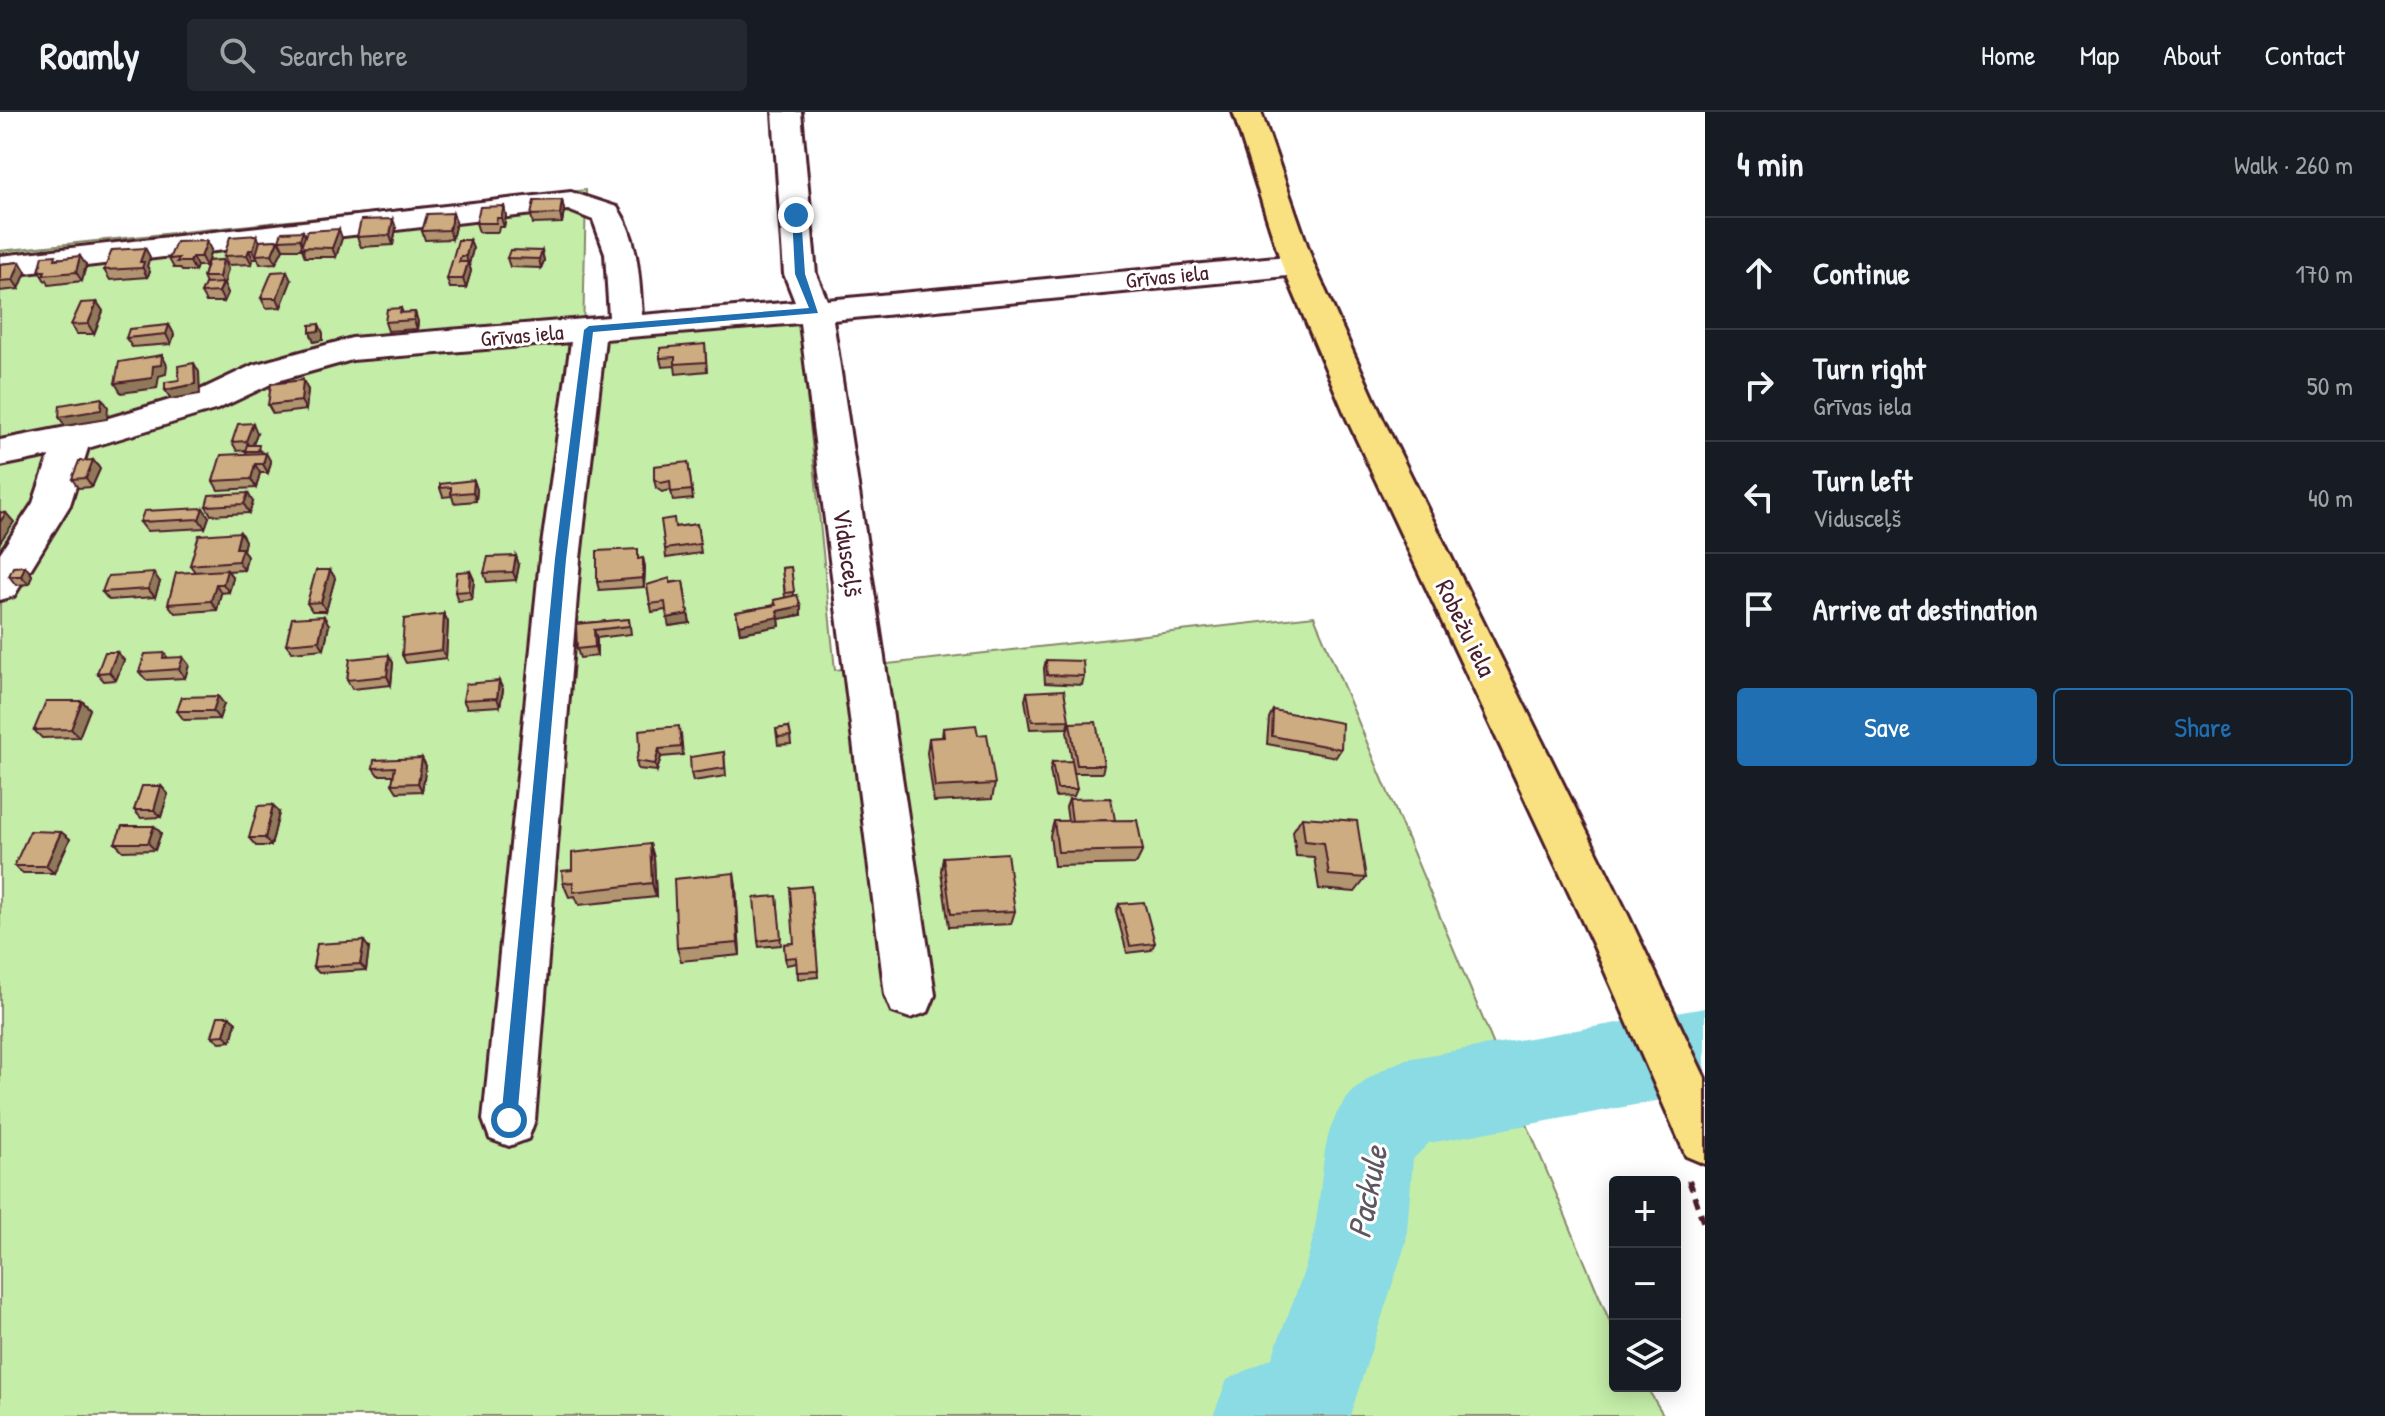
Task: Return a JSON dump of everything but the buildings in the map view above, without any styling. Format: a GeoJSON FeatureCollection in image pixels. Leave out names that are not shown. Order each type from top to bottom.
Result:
{"type":"FeatureCollection","features":[{"type":"Feature","properties":{"kind":"main road","name":"Robežu iela"},"geometry":{"type":"LineString","coordinates":[[1247,112],[1298,265],[1365,419],[1612,933],[1703,1133]]}},
{"type":"Feature","properties":{"kind":"street","name":"Vidusceļš"},"geometry":{"type":"LineString","coordinates":[[787,112],[800,274],[815,311],[910,995]]}},
{"type":"Feature","properties":{"kind":"street"},"geometry":{"type":"LineString","coordinates":[[0,266],[571,201],[606,214],[621,253],[560,559],[509,1120]]}},
{"type":"Feature","properties":{"kind":"street","name":"Grīvas iela"},"geometry":{"type":"LineString","coordinates":[[0,453],[104,432],[206,401],[265,373],[352,349],[815,311],[1298,265]]}},
{"type":"Feature","properties":{"kind":"street"},"geometry":{"type":"LineString","coordinates":[[0,585],[51,505],[73,438]]}},
{"type":"Feature","properties":{"kind":"green space"},"geometry":{"type":"Polygon","coordinates":[[[586,190],[583,339],[799,316],[835,670],[1314,616],[1609,1320],[1609,1392],[1650,1392],[1664,1416],[0,1416],[0,251],[586,190]]]}},
{"type":"Feature","properties":{"kind":"waterway","name":"Packule"},"geometry":{"type":"LineString","coordinates":[[1263,1416],[1310,1392],[1359,1242],[1370,1139],[1406,1103],[1705,1050]]}},
{"type":"Feature","properties":{"kind":"route"},"geometry":{"type":"LineString","coordinates":[[509,1120],[560,559],[589,330],[815,311],[800,274],[796,215]]}}]}
